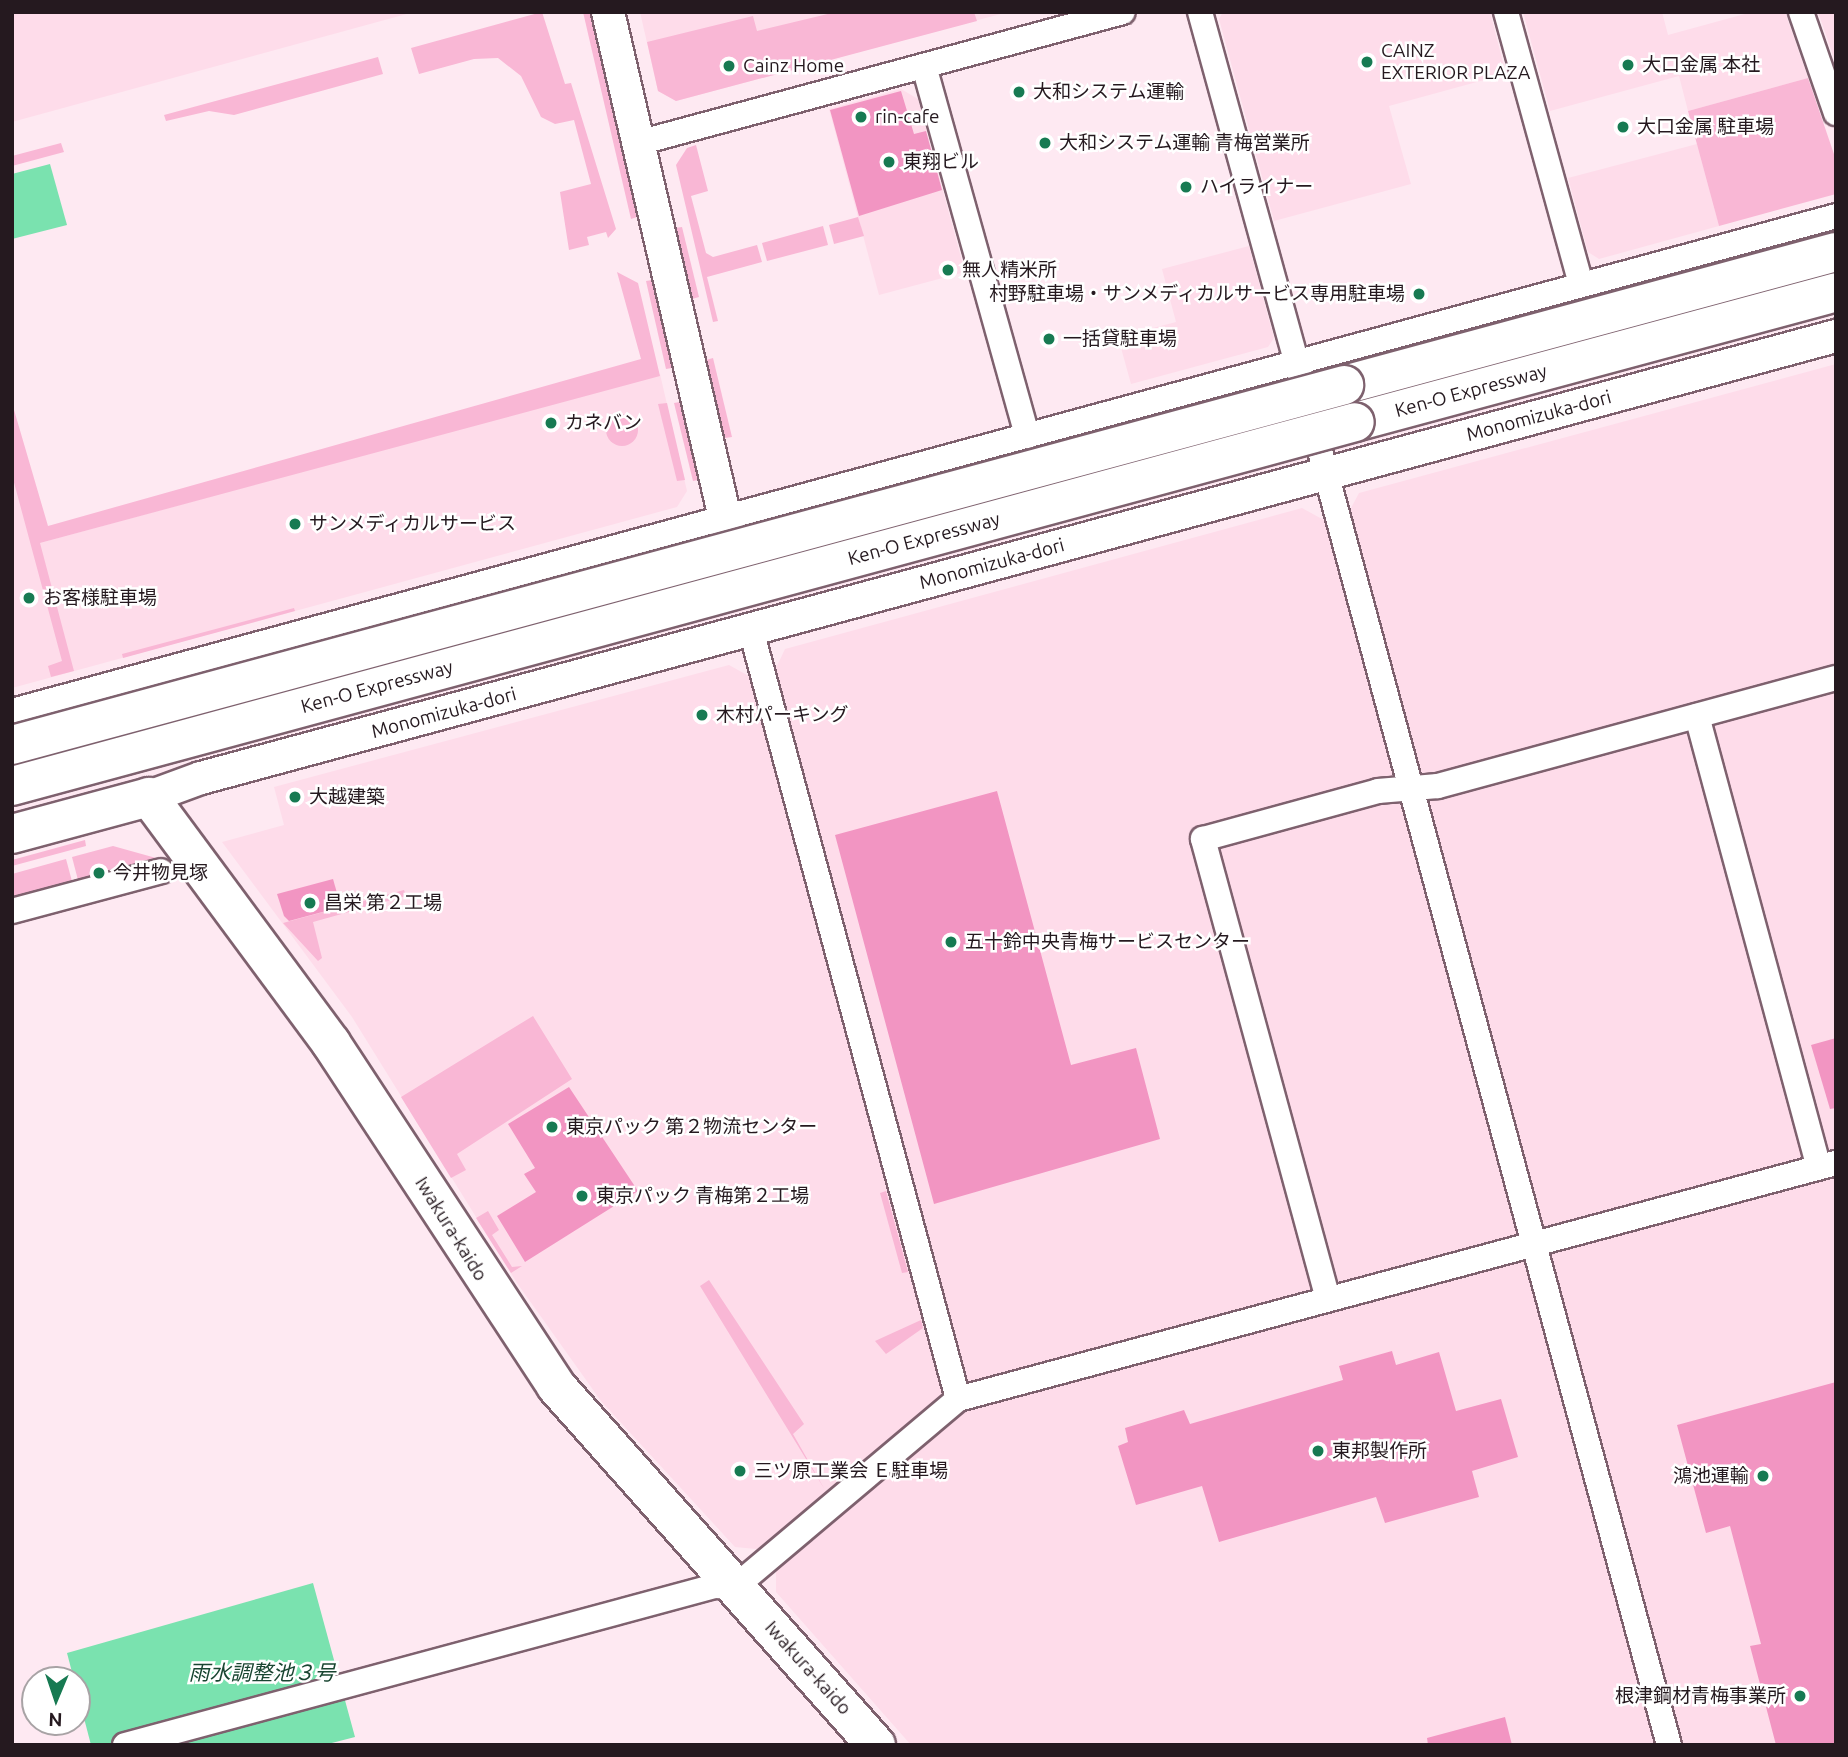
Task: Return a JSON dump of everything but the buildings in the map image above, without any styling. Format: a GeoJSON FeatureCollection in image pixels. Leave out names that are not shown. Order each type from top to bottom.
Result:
{"type":"FeatureCollection","features":[{"type":"Feature","properties":{"kind":"main road","name":"Ken-O Expressway"},"geometry":{"type":"LineString","coordinates":[[12,745],[1836,252]]}},
{"type":"Feature","properties":{"kind":"main road","name":"Ken-O Expressway"},"geometry":{"type":"LineString","coordinates":[[12,786],[1836,292]]}},
{"type":"Feature","properties":{"kind":"main road"},"geometry":{"type":"LineString","coordinates":[[12,834],[149,797]]}},
{"type":"Feature","properties":{"kind":"main road","name":"Iwakura-kaido"},"geometry":{"type":"LineString","coordinates":[[149,797],[331,1043],[533,1356],[876,1745]]}},
{"type":"Feature","properties":{"kind":"street"},"geometry":{"type":"LineString","coordinates":[[608,12],[751,630],[958,1399]]}},
{"type":"Feature","properties":{"kind":"street"},"geometry":{"type":"LineString","coordinates":[[638,143],[1122,12]]}},
{"type":"Feature","properties":{"kind":"street"},"geometry":{"type":"LineString","coordinates":[[1200,12],[1297,363],[1407,789],[1669,1745]]}},
{"type":"Feature","properties":{"kind":"street"},"geometry":{"type":"LineString","coordinates":[[1506,12],[1581,285]]}},
{"type":"Feature","properties":{"kind":"street"},"geometry":{"type":"LineString","coordinates":[[1801,12],[1836,113]]}},
{"type":"Feature","properties":{"kind":"street"},"geometry":{"type":"LineString","coordinates":[[924,66],[1027,436]]}},
{"type":"Feature","properties":{"kind":"street"},"geometry":{"type":"LineString","coordinates":[[12,711],[1836,216]]}},
{"type":"Feature","properties":{"kind":"street","name":"Monomizuka-dori"},"geometry":{"type":"LineString","coordinates":[[149,797],[201,778],[1836,336]]}},
{"type":"Feature","properties":{"kind":"street"},"geometry":{"type":"LineString","coordinates":[[1328,1299],[1203,839],[1378,791],[1438,786],[1836,678]]}},
{"type":"Feature","properties":{"kind":"street"},"geometry":{"type":"LineString","coordinates":[[125,1745],[715,1586],[735,1587],[958,1399],[1828,1165],[1697,716]]}},
{"type":"Feature","properties":{"kind":"street"},"geometry":{"type":"LineString","coordinates":[[12,911],[161,871]]}},
{"type":"Feature","properties":{"kind":"shaded area"},"geometry":{"type":"Polygon","coordinates":[[[12,12],[414,12],[12,122],[12,12]]]}},
{"type":"Feature","properties":{"kind":"shaded area"},"geometry":{"type":"Polygon","coordinates":[[[542,12],[565,84],[571,83],[616,229],[608,238],[606,232],[587,237],[589,245],[569,250],[560,192],[591,184],[574,120],[555,124],[541,117],[521,76],[498,58],[474,59],[419,74],[411,48],[542,12]]]}},
{"type":"Feature","properties":{"kind":"shaded area"},"geometry":{"type":"Polygon","coordinates":[[[583,12],[590,12],[637,217],[631,219],[583,12]]]}},
{"type":"Feature","properties":{"kind":"shaded area","name":"Cainz Home"},"geometry":{"type":"Polygon","coordinates":[[[640,12],[1008,12],[676,101],[658,91],[640,12]]]}},
{"type":"Feature","properties":{"kind":"shaded area","name":"Cainz Home"},"geometry":{"type":"Polygon","coordinates":[[[836,12],[974,12],[977,21],[676,101],[658,91],[647,42],[753,16],[757,31],[836,12]]]}},
{"type":"Feature","properties":{"kind":"shaded area"},"geometry":{"type":"Polygon","coordinates":[[[1223,12],[1490,12],[1506,74],[1389,106],[1411,184],[1274,221],[1219,19],[1223,12]]]}},
{"type":"Feature","properties":{"kind":"shaded area"},"geometry":{"type":"Polygon","coordinates":[[[1523,12],[1662,12],[1668,35],[1752,12],[1785,12],[1808,78],[1688,111],[1679,76],[1550,111],[1523,12]]]}},
{"type":"Feature","properties":{"kind":"shaded area"},"geometry":{"type":"Polygon","coordinates":[[[1818,12],[1836,12],[1836,64],[1826,35],[1818,12]]]}},
{"type":"Feature","properties":{"kind":"shaded area"},"geometry":{"type":"Polygon","coordinates":[[[378,57],[383,74],[234,115],[209,111],[166,121],[164,115],[378,57]]]}},
{"type":"Feature","properties":{"kind":"shaded area"},"geometry":{"type":"Polygon","coordinates":[[[1808,78],[1836,160],[1836,194],[1719,226],[1688,111],[1808,78]]]}},
{"type":"Feature","properties":{"kind":"shaded area"},"geometry":{"type":"Polygon","coordinates":[[[901,89],[918,99],[965,272],[879,295],[829,109],[901,89]]]}},
{"type":"Feature","properties":{"kind":"shaded area"},"geometry":{"type":"Polygon","coordinates":[[[61,143],[64,152],[12,166],[12,156],[61,143]]]}},
{"type":"Feature","properties":{"kind":"shaded area"},"geometry":{"type":"Polygon","coordinates":[[[1697,144],[1719,226],[1599,259],[1588,252],[1568,178],[1697,144]]]}},
{"type":"Feature","properties":{"kind":"shaded area"},"geometry":{"type":"Polygon","coordinates":[[[696,145],[708,191],[691,196],[706,253],[713,257],[757,245],[762,262],[707,277],[718,321],[713,322],[676,165],[687,148],[696,145]]]}},
{"type":"Feature","properties":{"kind":"shaded area"},"geometry":{"type":"Polygon","coordinates":[[[858,217],[864,236],[834,244],[829,225],[858,217]]]}},
{"type":"Feature","properties":{"kind":"shaded area"},"geometry":{"type":"Polygon","coordinates":[[[823,226],[828,245],[767,261],[762,243],[823,226]]]}},
{"type":"Feature","properties":{"kind":"shaded area"},"geometry":{"type":"Polygon","coordinates":[[[682,227],[699,297],[692,299],[675,228],[682,227]]]}},
{"type":"Feature","properties":{"kind":"shaded area"},"geometry":{"type":"Polygon","coordinates":[[[1249,246],[1274,338],[1268,347],[1131,384],[1118,337],[1176,322],[1162,269],[1249,246]]]}},
{"type":"Feature","properties":{"kind":"shaded area"},"geometry":{"type":"Polygon","coordinates":[[[617,272],[638,283],[660,376],[40,543],[74,671],[51,677],[48,666],[62,661],[12,475],[12,403],[48,526],[641,359],[617,272]]]}},
{"type":"Feature","properties":{"kind":"shaded area"},"geometry":{"type":"Polygon","coordinates":[[[652,280],[672,368],[666,369],[646,281],[652,280]]]}},
{"type":"Feature","properties":{"kind":"shaded area"},"geometry":{"type":"Polygon","coordinates":[[[713,358],[732,437],[725,438],[706,360],[713,358]]]}},
{"type":"Feature","properties":{"kind":"shaded area"},"geometry":{"type":"Polygon","coordinates":[[[1836,364],[1836,1745],[911,1745],[776,1592],[776,1571],[756,1549],[735,1547],[601,1401],[517,1283],[352,1017],[222,842],[284,825],[274,787],[729,665],[747,675],[777,666],[785,649],[1302,508],[1322,519],[1350,510],[1359,493],[1836,364]]]}},
{"type":"Feature","properties":{"kind":"shaded area"},"geometry":{"type":"Polygon","coordinates":[[[660,374],[687,491],[677,507],[12,688],[12,438],[40,543],[660,374]]]}},
{"type":"Feature","properties":{"kind":"shaded area"},"geometry":{"type":"Polygon","coordinates":[[[680,402],[698,480],[693,481],[674,403],[680,402]]]}},
{"type":"Feature","properties":{"kind":"shaded area"},"geometry":{"type":"Polygon","coordinates":[[[667,403],[685,480],[677,481],[658,404],[667,403]]]}},
{"type":"Feature","properties":{"kind":"shaded area"},"geometry":{"type":"Polygon","coordinates":[[[622,414],[633,419],[638,430],[633,441],[622,446],[611,441],[606,430],[611,419],[622,414]]]}},
{"type":"Feature","properties":{"kind":"shaded area"},"geometry":{"type":"Polygon","coordinates":[[[294,608],[295,611],[123,658],[122,654],[294,608]]]}},
{"type":"Feature","properties":{"kind":"shaded area"},"geometry":{"type":"Polygon","coordinates":[[[85,840],[86,846],[12,866],[12,860],[85,840]]]}},
{"type":"Feature","properties":{"kind":"shaded area","name":"今井物見塚"},"geometry":{"type":"Polygon","coordinates":[[[113,846],[163,861],[79,884],[72,857],[113,846]]]}},
{"type":"Feature","properties":{"kind":"shaded area"},"geometry":{"type":"Polygon","coordinates":[[[66,859],[73,885],[12,902],[12,874],[66,859]]]}},
{"type":"Feature","properties":{"kind":"shaded area"},"geometry":{"type":"Polygon","coordinates":[[[404,890],[406,896],[313,922],[322,958],[318,961],[283,923],[404,890]]]}},
{"type":"Feature","properties":{"kind":"shaded area"},"geometry":{"type":"Polygon","coordinates":[[[533,1016],[572,1079],[457,1154],[466,1170],[451,1178],[401,1097],[533,1016]]]}},
{"type":"Feature","properties":{"kind":"shaded area"},"geometry":{"type":"Polygon","coordinates":[[[886,1191],[908,1272],[902,1273],[880,1193],[886,1191]]]}},
{"type":"Feature","properties":{"kind":"shaded area"},"geometry":{"type":"Polygon","coordinates":[[[488,1211],[499,1230],[492,1235],[512,1267],[522,1266],[511,1273],[476,1218],[488,1211]]]}},
{"type":"Feature","properties":{"kind":"shaded area"},"geometry":{"type":"Polygon","coordinates":[[[709,1280],[804,1424],[793,1434],[825,1490],[700,1286],[709,1280]]]}},
{"type":"Feature","properties":{"kind":"shaded area"},"geometry":{"type":"Polygon","coordinates":[[[921,1320],[923,1328],[886,1354],[875,1341],[921,1320]]]}},
{"type":"Feature","properties":{"kind":"water"},"geometry":{"type":"Polygon","coordinates":[[[50,164],[67,225],[12,239],[12,174],[50,164]]]}},
{"type":"Feature","properties":{"kind":"water","name":"雨水調整池３号"},"geometry":{"type":"Polygon","coordinates":[[[313,1583],[355,1737],[324,1745],[91,1745],[89,1736],[91,1736],[91,1666],[70,1666],[67,1653],[313,1583]]]}},
{"type":"Feature","properties":{"kind":"place","name":"CAINZ EXTERIOR PLAZA"},"geometry":{"type":"Point","coordinates":[1367,62]}},
{"type":"Feature","properties":{"kind":"place","name":"大口金属 本社"},"geometry":{"type":"Point","coordinates":[1628,65]}},
{"type":"Feature","properties":{"kind":"place","name":"Cainz Home"},"geometry":{"type":"Point","coordinates":[729,66]}},
{"type":"Feature","properties":{"kind":"place","name":"大和システム運輸"},"geometry":{"type":"Point","coordinates":[1019,92]}},
{"type":"Feature","properties":{"kind":"place","name":"rin-cafe"},"geometry":{"type":"Point","coordinates":[861,117]}},
{"type":"Feature","properties":{"kind":"place","name":"大口金属 駐車場"},"geometry":{"type":"Point","coordinates":[1623,127]}},
{"type":"Feature","properties":{"kind":"place","name":"大和システム運輸 青梅営業所"},"geometry":{"type":"Point","coordinates":[1045,143]}},
{"type":"Feature","properties":{"kind":"place","name":"東翔ビル"},"geometry":{"type":"Point","coordinates":[889,162]}},
{"type":"Feature","properties":{"kind":"place","name":"ハイライナー"},"geometry":{"type":"Point","coordinates":[1186,187]}},
{"type":"Feature","properties":{"kind":"place","name":"無人精米所"},"geometry":{"type":"Point","coordinates":[948,270]}},
{"type":"Feature","properties":{"kind":"place","name":"村野駐車場・サンメディカルサービス専用駐車場"},"geometry":{"type":"Point","coordinates":[1419,294]}},
{"type":"Feature","properties":{"kind":"place","name":"一括貸駐車場"},"geometry":{"type":"Point","coordinates":[1049,339]}},
{"type":"Feature","properties":{"kind":"place","name":"カネバン"},"geometry":{"type":"Point","coordinates":[551,423]}},
{"type":"Feature","properties":{"kind":"place","name":"サンメディカルサービス"},"geometry":{"type":"Point","coordinates":[295,524]}},
{"type":"Feature","properties":{"kind":"place","name":"お客様駐車場"},"geometry":{"type":"Point","coordinates":[29,598]}},
{"type":"Feature","properties":{"kind":"place","name":"木村パーキング"},"geometry":{"type":"Point","coordinates":[702,715]}},
{"type":"Feature","properties":{"kind":"place","name":"大越建築"},"geometry":{"type":"Point","coordinates":[295,797]}},
{"type":"Feature","properties":{"kind":"place","name":"今井物見塚"},"geometry":{"type":"Point","coordinates":[99,873]}},
{"type":"Feature","properties":{"kind":"place","name":"昌栄 第２工場"},"geometry":{"type":"Point","coordinates":[310,903]}},
{"type":"Feature","properties":{"kind":"place","name":"五十鈴中央青梅サービスセンター"},"geometry":{"type":"Point","coordinates":[951,942]}},
{"type":"Feature","properties":{"kind":"place","name":"東京パック 第２物流センター"},"geometry":{"type":"Point","coordinates":[552,1127]}},
{"type":"Feature","properties":{"kind":"place","name":"東京パック 青梅第２工場"},"geometry":{"type":"Point","coordinates":[582,1196]}},
{"type":"Feature","properties":{"kind":"place","name":"東邦製作所"},"geometry":{"type":"Point","coordinates":[1318,1451]}},
{"type":"Feature","properties":{"kind":"place","name":"三ツ原工業会 Ｅ駐車場"},"geometry":{"type":"Point","coordinates":[740,1471]}},
{"type":"Feature","properties":{"kind":"place","name":"鴻池運輸"},"geometry":{"type":"Point","coordinates":[1763,1476]}},
{"type":"Feature","properties":{"kind":"place","name":"根津鋼材青梅事業所"},"geometry":{"type":"Point","coordinates":[1800,1696]}}]}
